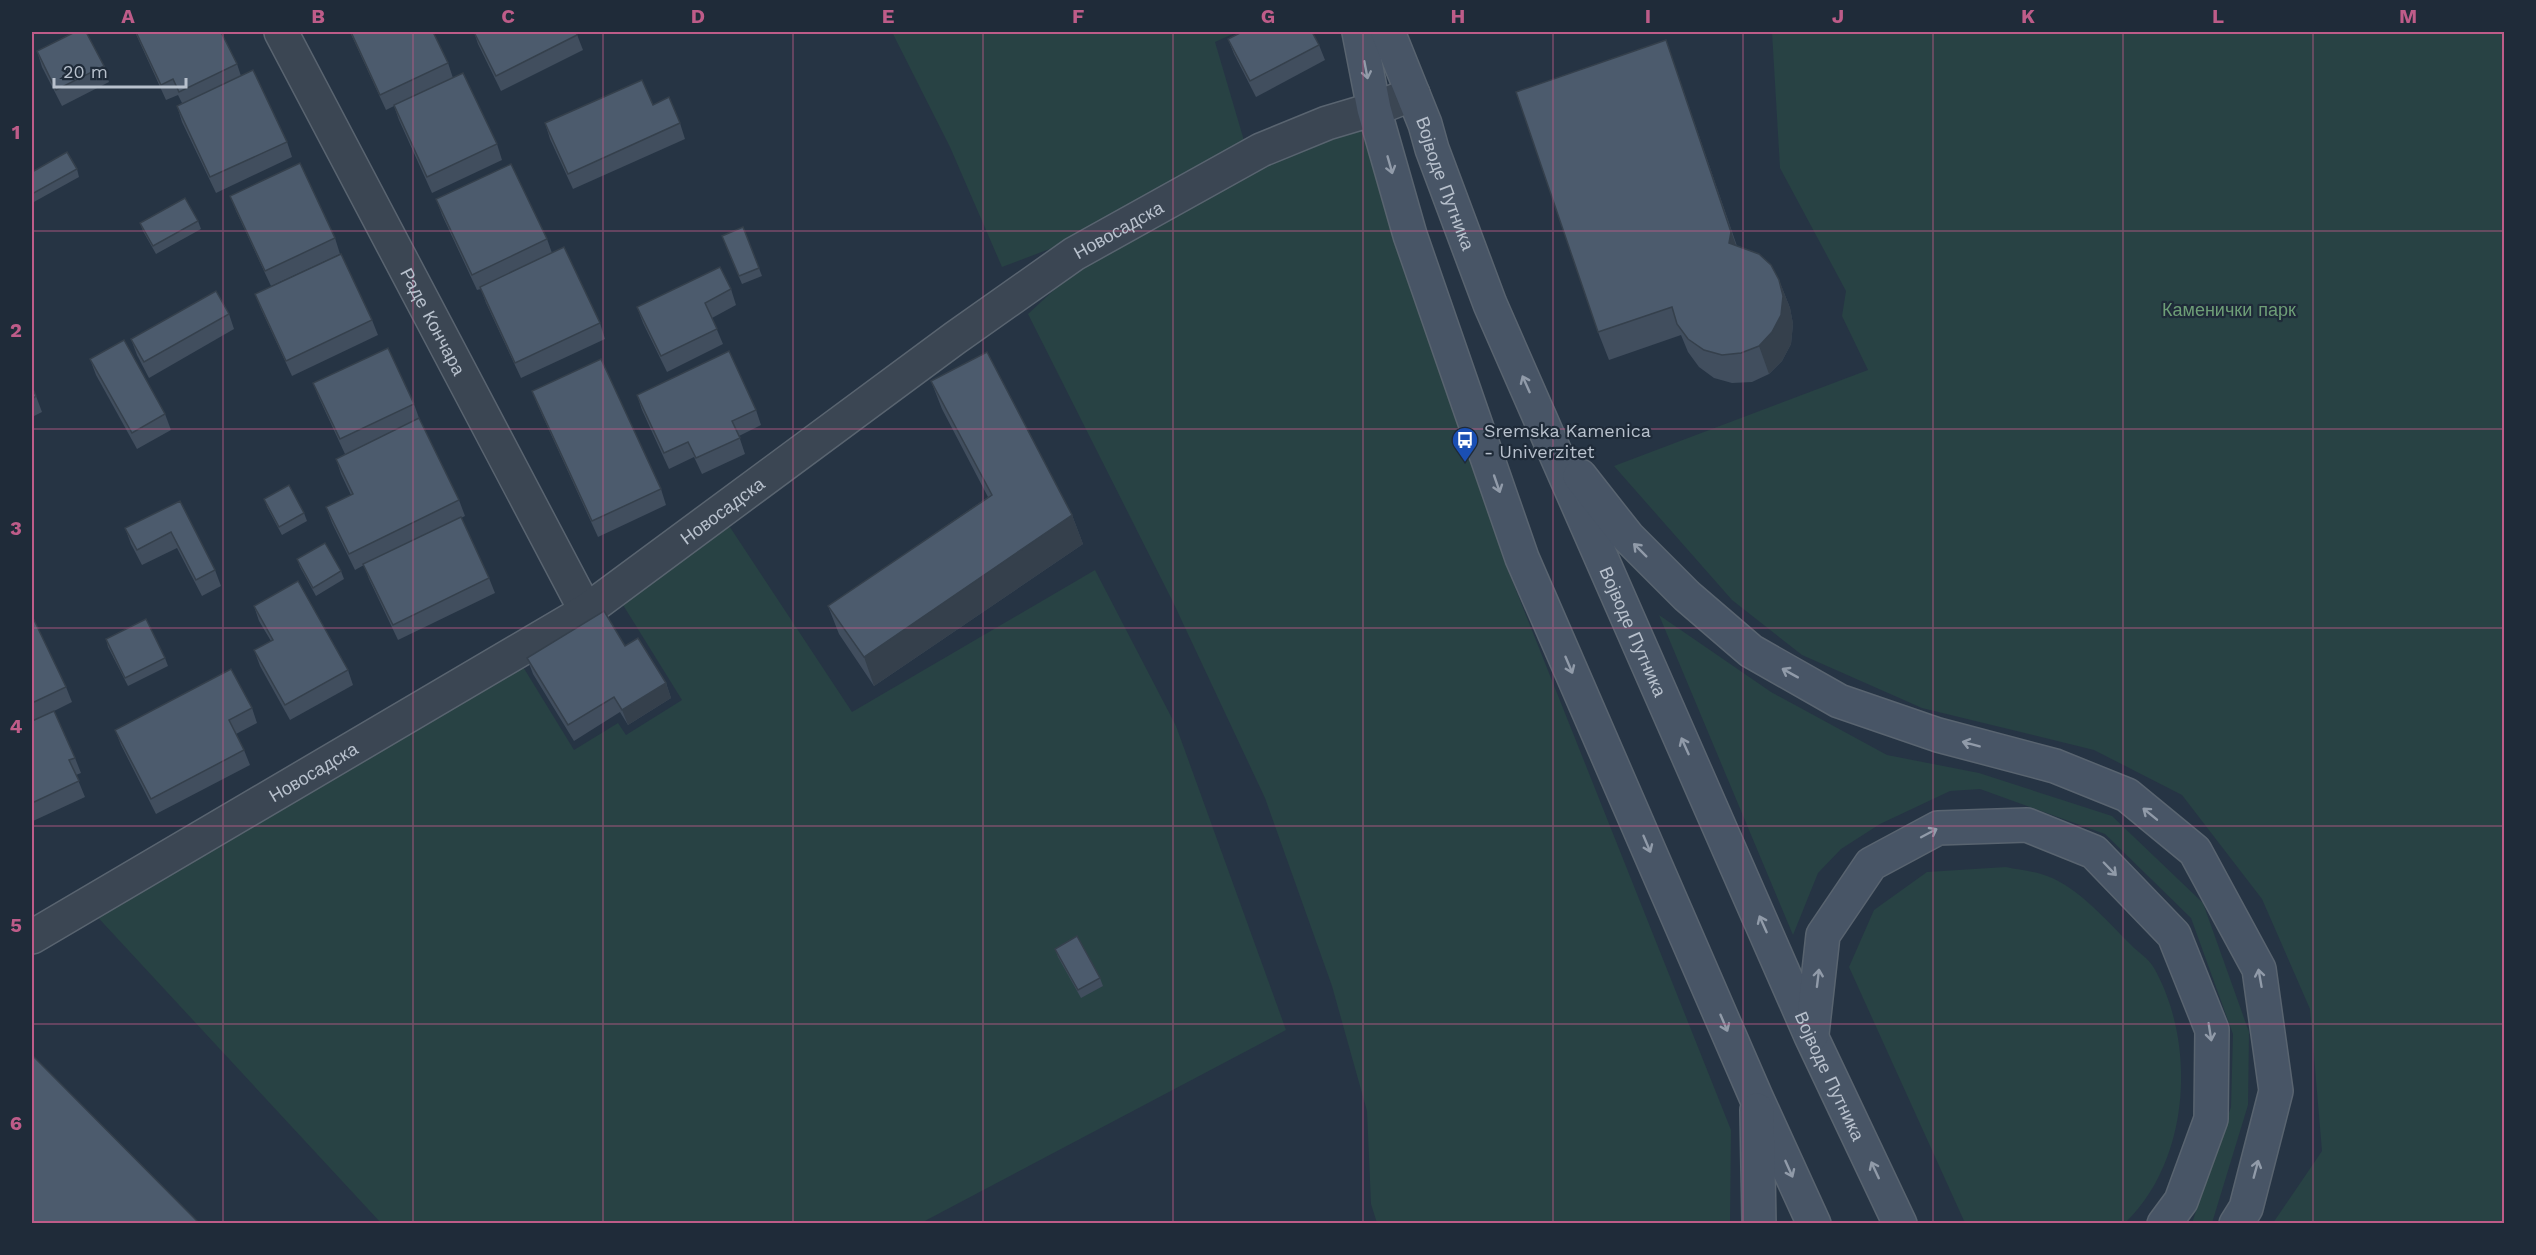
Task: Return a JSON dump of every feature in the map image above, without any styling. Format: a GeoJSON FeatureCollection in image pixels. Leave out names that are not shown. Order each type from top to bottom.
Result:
{"type":"FeatureCollection","features":[{"type":"Feature","properties":{"kind":"main road"},"geometry":{"type":"LineString","coordinates":[[1359,32],[1374,109],[1410,235],[1522,558],[1756,1097],[1814,1224]]}},
{"type":"Feature","properties":{"kind":"main road","name":"Војводе Путника"},"geometry":{"type":"LineString","coordinates":[[1388,32],[1490,304],[1811,1036],[1900,1224]]}},
{"type":"Feature","properties":{"kind":"main road"},"geometry":{"type":"LineString","coordinates":[[1550,438],[1628,537],[1687,596],[1751,651],[1839,701],[1938,735],[2055,766],[2127,795],[2195,851],[2259,969],[2276,1091],[2246,1208],[2236,1224]]}},
{"type":"Feature","properties":{"kind":"main road"},"geometry":{"type":"LineString","coordinates":[[1811,1036],[1823,935],[1871,864],[1938,828],[2027,825],[2094,852],[2174,935],[2212,1030],[2211,1119],[2181,1202],[2164,1224]]}},
{"type":"Feature","properties":{"kind":"main road"},"geometry":{"type":"LineString","coordinates":[[1756,1097],[1759,1224]]}},
{"type":"Feature","properties":{"kind":"street","name":"Раде Кончара"},"geometry":{"type":"LineString","coordinates":[[281,32],[586,611]]}},
{"type":"Feature","properties":{"kind":"street","name":"Новосадска"},"geometry":{"type":"LineString","coordinates":[[32,937],[586,611],[945,345],[1074,254],[1261,150],[1327,123],[1413,94]]}},
{"type":"Feature","properties":{"kind":"green space"},"geometry":{"type":"Polygon","coordinates":[[[892,32],[1237,32],[1215,42],[1245,144],[1068,242],[1002,267],[950,147],[892,32]]]}},
{"type":"Feature","properties":{"kind":"green space","name":"Каменички парк"},"geometry":{"type":"Polygon","coordinates":[[[1772,32],[2504,32],[2504,1223],[2273,1223],[2322,1151],[2310,1009],[2262,899],[2182,795],[2094,750],[1922,708],[1802,655],[1732,600],[1614,466],[1868,370],[1842,316],[1846,291],[1780,168],[1772,32]]]}},
{"type":"Feature","properties":{"kind":"green space"},"geometry":{"type":"Polygon","coordinates":[[[1366,125],[1397,236],[1504,560],[1731,1130],[1730,1223],[1377,1223],[1371,1204],[1367,1111],[1332,986],[1265,798],[1173,602],[1028,314],[1083,263],[1266,164],[1366,125]]]}},
{"type":"Feature","properties":{"kind":"green space"},"geometry":{"type":"Polygon","coordinates":[[[720,512],[852,712],[1095,570],[1176,726],[1286,1030],[921,1223],[381,1223],[79,897],[509,644],[574,750],[618,723],[626,735],[682,700],[610,584],[720,512]]]}},
{"type":"Feature","properties":{"kind":"green space"},"geometry":{"type":"Polygon","coordinates":[[[1659,615],[1771,692],[1887,755],[1979,773],[2112,816],[2203,903],[2249,1032],[2248,1105],[2212,1223],[2192,1223],[2231,1107],[2233,1034],[2191,918],[2105,834],[1980,789],[1950,791],[1880,824],[1841,849],[1818,873],[1793,935],[1659,615]]]}},
{"type":"Feature","properties":{"kind":"green space"},"geometry":{"type":"Polygon","coordinates":[[[2006,867],[2047,876],[2070,888],[2149,962],[2168,998],[2177,1031],[2181,1066],[2180,1101],[2174,1135],[2163,1168],[2147,1197],[2125,1223],[1965,1223],[1849,967],[1874,910],[1927,872],[2006,867]]]}},
{"type":"Feature","properties":{"kind":"building"},"geometry":{"type":"Polygon","coordinates":[[[75,32],[86,32],[104,66],[56,90],[37,51],[75,32]]]}},
{"type":"Feature","properties":{"kind":"building"},"geometry":{"type":"Polygon","coordinates":[[[136,32],[221,32],[237,64],[179,92],[173,79],[161,85],[136,32]]]}},
{"type":"Feature","properties":{"kind":"building"},"geometry":{"type":"Polygon","coordinates":[[[351,32],[433,32],[448,63],[380,95],[351,32]]]}},
{"type":"Feature","properties":{"kind":"building"},"geometry":{"type":"Polygon","coordinates":[[[474,32],[576,32],[577,35],[496,76],[474,32]]]}},
{"type":"Feature","properties":{"kind":"building"},"geometry":{"type":"Polygon","coordinates":[[[1242,32],[1312,32],[1319,45],[1250,81],[1228,39],[1242,32]]]}},
{"type":"Feature","properties":{"kind":"building"},"geometry":{"type":"Polygon","coordinates":[[[1666,40],[1731,232],[1729,243],[1759,254],[1771,265],[1779,280],[1783,296],[1781,315],[1772,332],[1759,346],[1741,353],[1722,355],[1704,350],[1688,339],[1677,324],[1672,307],[1598,332],[1516,92],[1666,40]]]}},
{"type":"Feature","properties":{"kind":"building"},"geometry":{"type":"Polygon","coordinates":[[[253,70],[287,142],[210,177],[177,106],[253,70]]]}},
{"type":"Feature","properties":{"kind":"building"},"geometry":{"type":"Polygon","coordinates":[[[463,73],[497,144],[427,177],[394,105],[463,73]]]}},
{"type":"Feature","properties":{"kind":"building"},"geometry":{"type":"Polygon","coordinates":[[[642,80],[653,105],[669,97],[680,123],[568,174],[545,123],[642,80]]]}},
{"type":"Feature","properties":{"kind":"building"},"geometry":{"type":"Polygon","coordinates":[[[67,152],[77,169],[32,194],[32,172],[67,152]]]}},
{"type":"Feature","properties":{"kind":"building"},"geometry":{"type":"Polygon","coordinates":[[[300,163],[335,238],[265,271],[230,196],[300,163]]]}},
{"type":"Feature","properties":{"kind":"building"},"geometry":{"type":"Polygon","coordinates":[[[511,164],[547,239],[472,275],[436,199],[511,164]]]}},
{"type":"Feature","properties":{"kind":"building"},"geometry":{"type":"Polygon","coordinates":[[[185,198],[198,221],[153,246],[140,223],[185,198]]]}},
{"type":"Feature","properties":{"kind":"building"},"geometry":{"type":"Polygon","coordinates":[[[743,227],[759,268],[739,276],[722,236],[743,227]]]}},
{"type":"Feature","properties":{"kind":"building"},"geometry":{"type":"Polygon","coordinates":[[[564,247],[600,323],[515,363],[480,287],[564,247]]]}},
{"type":"Feature","properties":{"kind":"building"},"geometry":{"type":"Polygon","coordinates":[[[341,254],[372,320],[286,361],[255,294],[341,254]]]}},
{"type":"Feature","properties":{"kind":"building"},"geometry":{"type":"Polygon","coordinates":[[[720,267],[731,289],[705,303],[717,329],[661,356],[637,307],[720,267]]]}},
{"type":"Feature","properties":{"kind":"building"},"geometry":{"type":"Polygon","coordinates":[[[216,291],[229,314],[144,362],[131,339],[216,291]]]}},
{"type":"Feature","properties":{"kind":"building"},"geometry":{"type":"Polygon","coordinates":[[[124,340],[165,414],[132,433],[90,359],[124,340]]]}},
{"type":"Feature","properties":{"kind":"building"},"geometry":{"type":"Polygon","coordinates":[[[388,348],[414,404],[340,439],[313,383],[388,348]]]}},
{"type":"Feature","properties":{"kind":"building"},"geometry":{"type":"Polygon","coordinates":[[[729,351],[756,410],[732,421],[740,438],[696,458],[688,442],[664,453],[637,395],[729,351]]]}},
{"type":"Feature","properties":{"kind":"building"},"geometry":{"type":"Polygon","coordinates":[[[987,352],[1072,515],[864,657],[828,606],[992,495],[931,381],[987,352]]]}},
{"type":"Feature","properties":{"kind":"building"},"geometry":{"type":"Polygon","coordinates":[[[601,359],[661,489],[592,521],[532,391],[601,359]]]}},
{"type":"Feature","properties":{"kind":"building"},"geometry":{"type":"Polygon","coordinates":[[[32,387],[36,396],[32,399],[32,387]]]}},
{"type":"Feature","properties":{"kind":"building"},"geometry":{"type":"Polygon","coordinates":[[[419,418],[459,500],[349,554],[326,507],[353,494],[336,459],[419,418]]]}},
{"type":"Feature","properties":{"kind":"building"},"geometry":{"type":"Polygon","coordinates":[[[289,485],[304,513],[279,527],[264,499],[289,485]]]}},
{"type":"Feature","properties":{"kind":"building"},"geometry":{"type":"Polygon","coordinates":[[[180,501],[215,570],[196,580],[171,532],[137,550],[125,528],[180,501]]]}},
{"type":"Feature","properties":{"kind":"building"},"geometry":{"type":"Polygon","coordinates":[[[461,517],[489,578],[393,625],[363,564],[461,517]]]}},
{"type":"Feature","properties":{"kind":"building"},"geometry":{"type":"Polygon","coordinates":[[[325,543],[341,571],[313,588],[297,559],[325,543]]]}},
{"type":"Feature","properties":{"kind":"building"},"geometry":{"type":"Polygon","coordinates":[[[298,581],[348,670],[285,705],[254,650],[273,640],[254,606],[298,581]]]}},
{"type":"Feature","properties":{"kind":"building"},"geometry":{"type":"Polygon","coordinates":[[[604,611],[625,646],[638,638],[666,683],[622,710],[614,697],[568,725],[527,658],[604,611]]]}},
{"type":"Feature","properties":{"kind":"building"},"geometry":{"type":"Polygon","coordinates":[[[146,619],[165,658],[125,678],[106,639],[146,619]]]}},
{"type":"Feature","properties":{"kind":"building"},"geometry":{"type":"Polygon","coordinates":[[[34,620],[66,687],[32,703],[32,621],[34,620]]]}},
{"type":"Feature","properties":{"kind":"building"},"geometry":{"type":"Polygon","coordinates":[[[231,669],[252,708],[229,720],[244,750],[151,799],[115,730],[231,669]]]}},
{"type":"Feature","properties":{"kind":"building"},"geometry":{"type":"Polygon","coordinates":[[[54,711],[75,758],[69,760],[79,781],[32,803],[32,721],[54,711]]]}},
{"type":"Feature","properties":{"kind":"building"},"geometry":{"type":"Polygon","coordinates":[[[1077,936],[1100,978],[1078,990],[1055,949],[1077,936]]]}},
{"type":"Feature","properties":{"kind":"building"},"geometry":{"type":"Polygon","coordinates":[[[32,1055],[200,1224],[32,1224],[32,1055]]]}},
{"type":"Feature","properties":{"kind":"place","name":"Sremska Kamenica - Univerzitet"},"geometry":{"type":"Point","coordinates":[1465,463]}}]}
